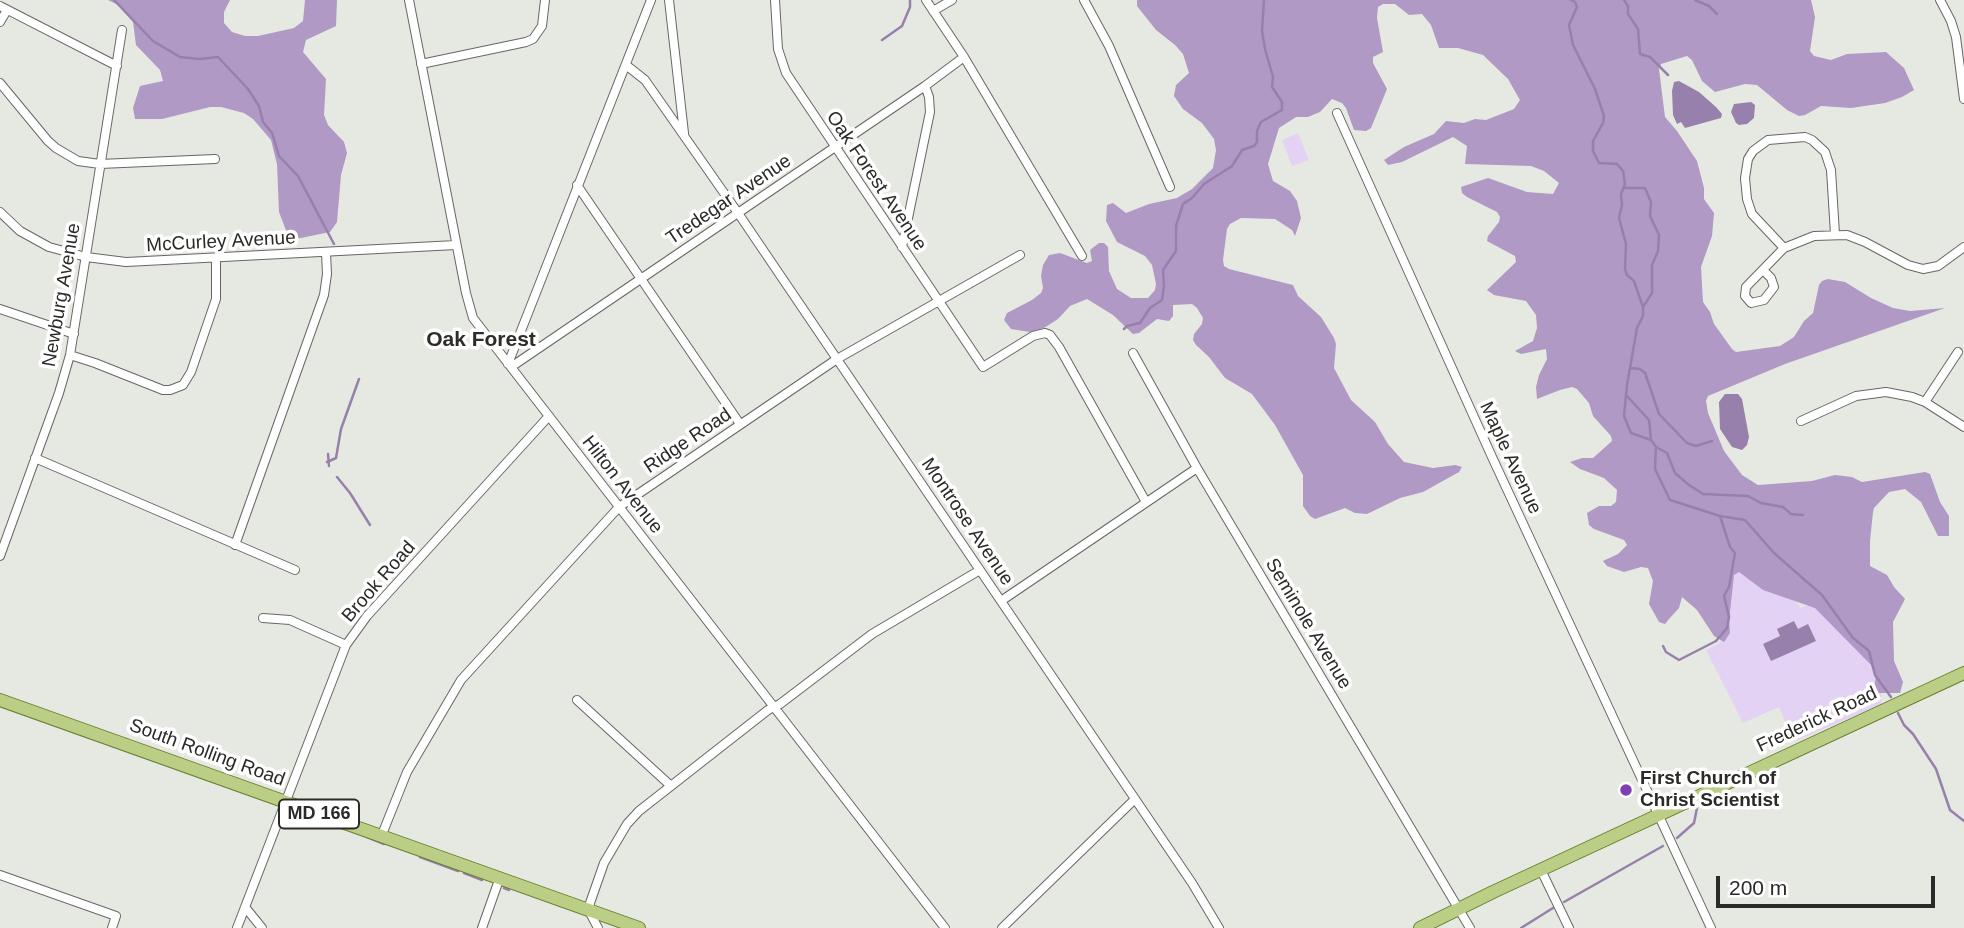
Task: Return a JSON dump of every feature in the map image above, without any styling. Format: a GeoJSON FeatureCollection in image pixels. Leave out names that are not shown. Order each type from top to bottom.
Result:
{"type":"FeatureCollection","features":[{"type":"Feature","properties":{"kind":"main road","name":"Frederick Road"},"geometry":{"type":"LineString","coordinates":[[1420,928],[1964,673]]}},
{"type":"Feature","properties":{"kind":"main road","name":"South Rolling Road"},"geometry":{"type":"LineString","coordinates":[[0,700],[639,928]]}},
{"type":"Feature","properties":{"kind":"street","name":"Hilton Avenue"},"geometry":{"type":"LineString","coordinates":[[409,0],[456,245],[473,318],[945,928]]}},
{"type":"Feature","properties":{"kind":"street"},"geometry":{"type":"LineString","coordinates":[[421,64],[533,39],[542,26],[545,0]]}},
{"type":"Feature","properties":{"kind":"street"},"geometry":{"type":"LineString","coordinates":[[509,365],[651,0]]}},
{"type":"Feature","properties":{"kind":"street","name":"Montrose Avenue"},"geometry":{"type":"LineString","coordinates":[[669,0],[685,136]]}},
{"type":"Feature","properties":{"kind":"street","name":"Oak Forest Avenue"},"geometry":{"type":"LineString","coordinates":[[775,0],[778,49],[786,73],[983,367],[1033,336],[1045,333],[1050,335],[1146,502]]}},
{"type":"Feature","properties":{"kind":"street"},"geometry":{"type":"LineString","coordinates":[[926,0],[964,57],[1082,256]]}},
{"type":"Feature","properties":{"kind":"street"},"geometry":{"type":"LineString","coordinates":[[933,11],[952,0]]}},
{"type":"Feature","properties":{"kind":"street"},"geometry":{"type":"LineString","coordinates":[[1084,0],[1109,46],[1170,187]]}},
{"type":"Feature","properties":{"kind":"street"},"geometry":{"type":"LineString","coordinates":[[1940,0],[1956,37],[1964,99]]}},
{"type":"Feature","properties":{"kind":"street"},"geometry":{"type":"LineString","coordinates":[[0,22],[4,8],[117,66]]}},
{"type":"Feature","properties":{"kind":"street","name":"Newburg Avenue"},"geometry":{"type":"LineString","coordinates":[[0,556],[60,393],[70,355],[122,30]]}},
{"type":"Feature","properties":{"kind":"street","name":"Tredegar Avenue"},"geometry":{"type":"LineString","coordinates":[[509,365],[641,279],[964,57]]}},
{"type":"Feature","properties":{"kind":"street","name":"Montrose Avenue"},"geometry":{"type":"LineString","coordinates":[[626,65],[645,80],[738,213],[1135,799],[1219,928]]}},
{"type":"Feature","properties":{"kind":"street"},"geometry":{"type":"LineString","coordinates":[[0,83],[56,148],[78,161],[100,164],[215,159]]}},
{"type":"Feature","properties":{"kind":"street"},"geometry":{"type":"LineString","coordinates":[[902,247],[930,112],[925,86]]}},
{"type":"Feature","properties":{"kind":"street","name":"Maple Avenue"},"geometry":{"type":"LineString","coordinates":[[1337,113],[1498,470],[1711,928]]}},
{"type":"Feature","properties":{"kind":"street"},"geometry":{"type":"LineString","coordinates":[[1784,248],[1752,214],[1747,199],[1745,178],[1748,159],[1760,144],[1768,140],[1805,137],[1825,152],[1831,170],[1835,234]]}},
{"type":"Feature","properties":{"kind":"street"},"geometry":{"type":"LineString","coordinates":[[578,185],[740,424]]}},
{"type":"Feature","properties":{"kind":"street","name":"McCurley Avenue"},"geometry":{"type":"LineString","coordinates":[[0,212],[20,231],[41,243],[86,257],[126,262],[456,245]]}},
{"type":"Feature","properties":{"kind":"street"},"geometry":{"type":"LineString","coordinates":[[1763,270],[1784,248],[1814,236],[1835,234],[1854,238],[1908,265],[1923,269],[1938,266],[1964,247]]}},
{"type":"Feature","properties":{"kind":"street"},"geometry":{"type":"LineString","coordinates":[[235,545],[324,295],[326,253]]}},
{"type":"Feature","properties":{"kind":"street","name":"Ridge Road"},"geometry":{"type":"LineString","coordinates":[[381,837],[407,772],[461,680],[620,507],[837,359],[1020,255]]}},
{"type":"Feature","properties":{"kind":"street"},"geometry":{"type":"LineString","coordinates":[[70,355],[163,390],[183,385],[191,372],[216,299],[216,258]]}},
{"type":"Feature","properties":{"kind":"street"},"geometry":{"type":"LineString","coordinates":[[0,309],[74,334]]}},
{"type":"Feature","properties":{"kind":"street"},"geometry":{"type":"LineString","coordinates":[[1925,402],[1958,352]]}},
{"type":"Feature","properties":{"kind":"street","name":"Seminole Avenue"},"geometry":{"type":"LineString","coordinates":[[1133,353],[1197,468],[1470,928]]}},
{"type":"Feature","properties":{"kind":"street"},"geometry":{"type":"LineString","coordinates":[[1801,421],[1842,401],[1871,393],[1900,393],[1925,402],[1964,427]]}},
{"type":"Feature","properties":{"kind":"street","name":"Brook Road"},"geometry":{"type":"LineString","coordinates":[[237,928],[346,645],[367,616],[549,416]]}},
{"type":"Feature","properties":{"kind":"street"},"geometry":{"type":"LineString","coordinates":[[35,458],[295,570]]}},
{"type":"Feature","properties":{"kind":"street"},"geometry":{"type":"LineString","coordinates":[[1001,601],[1197,468]]}},
{"type":"Feature","properties":{"kind":"street"},"geometry":{"type":"LineString","coordinates":[[598,928],[589,911],[590,903],[604,863],[627,824],[671,786],[872,634],[979,570]]}},
{"type":"Feature","properties":{"kind":"street"},"geometry":{"type":"LineString","coordinates":[[263,618],[290,620],[346,645]]}},
{"type":"Feature","properties":{"kind":"street"},"geometry":{"type":"LineString","coordinates":[[577,700],[671,786]]}},
{"type":"Feature","properties":{"kind":"street"},"geometry":{"type":"LineString","coordinates":[[1002,928],[1135,799]]}},
{"type":"Feature","properties":{"kind":"street"},"geometry":{"type":"LineString","coordinates":[[1541,870],[1569,928]]}},
{"type":"Feature","properties":{"kind":"street"},"geometry":{"type":"LineString","coordinates":[[0,875],[116,916],[112,928]]}},
{"type":"Feature","properties":{"kind":"street"},"geometry":{"type":"LineString","coordinates":[[482,928],[499,880]]}},
{"type":"Feature","properties":{"kind":"street"},"geometry":{"type":"LineString","coordinates":[[245,906],[262,928]]}},
{"type":"Feature","properties":{"kind":"shaded area"},"geometry":{"type":"Polygon","coordinates":[[[108,0],[230,0],[224,12],[224,23],[232,32],[258,36],[294,28],[303,21],[305,0],[337,0],[336,26],[306,40],[303,52],[326,79],[324,115],[328,125],[344,142],[347,153],[341,175],[337,222],[330,232],[296,239],[287,233],[279,212],[277,164],[271,140],[253,119],[244,113],[210,107],[162,119],[135,119],[133,108],[140,86],[163,81],[160,70],[136,45],[133,22],[118,5],[108,0]]]}},
{"type":"Feature","properties":{"kind":"shaded area"},"geometry":{"type":"Polygon","coordinates":[[[1137,0],[1811,0],[1815,17],[1810,51],[1814,56],[1831,60],[1847,54],[1886,52],[1904,68],[1914,90],[1902,97],[1885,103],[1851,108],[1821,106],[1799,116],[1787,110],[1757,85],[1745,84],[1715,92],[1702,81],[1692,60],[1687,56],[1661,64],[1659,69],[1665,117],[1697,161],[1704,199],[1714,213],[1712,236],[1701,267],[1703,302],[1714,324],[1732,349],[1736,352],[1780,346],[1794,337],[1813,313],[1819,285],[1828,279],[1845,282],[1893,308],[1910,311],[1945,308],[1785,364],[1708,396],[1706,401],[1708,413],[1724,451],[1742,475],[1758,485],[1812,481],[1835,475],[1852,477],[1862,482],[1925,472],[1930,474],[1940,502],[1949,516],[1949,536],[1938,536],[1921,502],[1905,489],[1889,492],[1873,512],[1870,566],[1887,575],[1905,599],[1893,622],[1894,661],[1903,682],[1900,693],[1876,693],[1876,676],[1871,665],[1815,608],[1763,590],[1739,572],[1734,575],[1730,633],[1724,642],[1714,636],[1697,610],[1682,597],[1679,608],[1665,624],[1659,622],[1649,604],[1653,581],[1648,568],[1641,567],[1624,572],[1607,566],[1603,561],[1618,554],[1627,545],[1624,540],[1589,525],[1587,513],[1599,506],[1611,506],[1616,502],[1617,490],[1604,478],[1570,462],[1593,458],[1612,441],[1611,436],[1593,416],[1589,403],[1577,389],[1572,387],[1560,390],[1537,399],[1536,387],[1547,359],[1546,349],[1521,354],[1515,351],[1533,341],[1537,328],[1536,315],[1526,301],[1494,295],[1487,290],[1516,262],[1515,256],[1487,241],[1499,222],[1497,212],[1467,197],[1462,193],[1461,187],[1488,178],[1527,192],[1553,194],[1559,183],[1544,171],[1531,166],[1465,164],[1467,146],[1453,137],[1402,162],[1388,165],[1384,160],[1404,147],[1434,134],[1446,121],[1464,123],[1475,119],[1486,120],[1514,109],[1520,100],[1508,79],[1483,55],[1458,48],[1439,48],[1431,25],[1422,14],[1409,15],[1395,4],[1378,7],[1377,18],[1383,52],[1373,57],[1373,63],[1387,89],[1371,128],[1366,131],[1354,130],[1346,108],[1332,99],[1320,112],[1308,117],[1296,117],[1279,128],[1268,164],[1273,181],[1290,191],[1297,201],[1301,218],[1295,236],[1292,230],[1275,219],[1241,218],[1227,229],[1223,260],[1224,266],[1229,269],[1293,285],[1298,296],[1321,317],[1334,338],[1334,368],[1351,400],[1375,422],[1388,444],[1404,462],[1433,468],[1455,465],[1462,467],[1459,472],[1423,492],[1400,498],[1367,514],[1355,513],[1345,508],[1315,519],[1303,506],[1303,475],[1275,425],[1252,394],[1225,378],[1193,340],[1203,318],[1192,304],[1173,305],[1173,316],[1169,321],[1157,319],[1139,333],[1133,334],[1113,315],[1087,299],[1070,306],[1058,319],[1036,333],[1011,329],[1004,320],[1007,313],[1041,293],[1043,265],[1049,255],[1060,253],[1087,263],[1092,261],[1090,250],[1099,243],[1108,247],[1109,271],[1117,289],[1131,298],[1148,298],[1155,290],[1156,284],[1152,265],[1145,256],[1117,242],[1106,221],[1107,205],[1113,203],[1126,213],[1149,204],[1177,198],[1192,189],[1213,168],[1216,150],[1214,139],[1202,123],[1183,109],[1174,96],[1176,85],[1189,73],[1183,54],[1156,30],[1137,6],[1137,0]]]}},
{"type":"Feature","properties":{"kind":"shaded area"},"geometry":{"type":"Polygon","coordinates":[[[1679,81],[1699,92],[1722,114],[1721,118],[1685,128],[1681,122],[1677,124],[1673,115],[1672,91],[1674,82],[1679,81]]]}},
{"type":"Feature","properties":{"kind":"shaded area"},"geometry":{"type":"Polygon","coordinates":[[[1751,102],[1755,105],[1754,118],[1747,124],[1739,125],[1731,112],[1734,104],[1751,102]]]}},
{"type":"Feature","properties":{"kind":"shaded area"},"geometry":{"type":"Polygon","coordinates":[[[1298,133],[1309,160],[1292,166],[1282,140],[1298,133]]]}},
{"type":"Feature","properties":{"kind":"shaded area"},"geometry":{"type":"Polygon","coordinates":[[[1725,394],[1738,394],[1742,399],[1749,437],[1742,450],[1732,447],[1720,429],[1719,402],[1725,394]]]}},
{"type":"Feature","properties":{"kind":"shaded area"},"geometry":{"type":"Polygon","coordinates":[[[1753,542],[1801,608],[1813,603],[1882,674],[1881,704],[1794,742],[1779,707],[1743,723],[1706,650],[1720,643],[1727,554],[1753,542]]]}},
{"type":"Feature","properties":{"kind":"shaded area"},"geometry":{"type":"Polygon","coordinates":[[[1794,621],[1798,629],[1808,624],[1816,641],[1771,661],[1763,644],[1780,636],[1777,629],[1794,621]]]}},
{"type":"Feature","properties":{"kind":"waterway"},"geometry":{"type":"LineString","coordinates":[[114,0],[153,41],[180,57],[218,57],[248,89],[259,106],[263,122],[272,133],[279,156],[298,176],[334,244]]}},
{"type":"Feature","properties":{"kind":"waterway"},"geometry":{"type":"LineString","coordinates":[[882,40],[902,26],[910,0]]}},
{"type":"Feature","properties":{"kind":"waterway"},"geometry":{"type":"LineString","coordinates":[[1124,329],[1140,323],[1150,308],[1162,300],[1163,270],[1176,251],[1176,226],[1183,204],[1204,184],[1232,166],[1242,150],[1254,146],[1261,122],[1282,110],[1282,102],[1272,87],[1273,77],[1262,31],[1264,0]]}},
{"type":"Feature","properties":{"kind":"waterway"},"geometry":{"type":"LineString","coordinates":[[1571,0],[1577,7],[1569,25],[1573,45],[1595,89],[1604,116],[1593,141],[1593,151],[1599,163],[1617,164],[1623,171],[1625,184],[1621,194],[1619,218],[1626,244],[1625,269],[1634,281],[1643,307],[1627,385],[1624,416],[1631,433],[1651,440]]}},
{"type":"Feature","properties":{"kind":"waterway"},"geometry":{"type":"LineString","coordinates":[[1624,0],[1628,6],[1628,14],[1638,29],[1640,54],[1650,57],[1668,75]]}},
{"type":"Feature","properties":{"kind":"waterway"},"geometry":{"type":"LineString","coordinates":[[1695,0],[1709,6],[1717,14]]}},
{"type":"Feature","properties":{"kind":"waterway"},"geometry":{"type":"LineString","coordinates":[[1623,188],[1645,188],[1651,202],[1650,216],[1659,235],[1658,251],[1652,265],[1652,293],[1643,307]]}},
{"type":"Feature","properties":{"kind":"waterway"},"geometry":{"type":"LineString","coordinates":[[1630,368],[1640,369],[1645,373],[1659,414],[1687,443],[1696,446],[1712,441]]}},
{"type":"Feature","properties":{"kind":"waterway"},"geometry":{"type":"LineString","coordinates":[[327,462],[336,458],[341,429],[359,379]]}},
{"type":"Feature","properties":{"kind":"waterway"},"geometry":{"type":"LineString","coordinates":[[1627,396],[1649,420],[1651,440],[1656,447],[1667,453],[1675,473],[1689,485],[1703,494],[1748,496],[1761,503],[1783,507],[1791,514],[1803,515]]}},
{"type":"Feature","properties":{"kind":"waterway"},"geometry":{"type":"LineString","coordinates":[[1656,447],[1655,469],[1670,500],[1720,516],[1745,520],[1774,553],[1822,595],[1853,638],[1869,651],[1875,675],[1891,697]]}},
{"type":"Feature","properties":{"kind":"waterway"},"geometry":{"type":"LineString","coordinates":[[328,454],[329,466]]}},
{"type":"Feature","properties":{"kind":"waterway"},"geometry":{"type":"LineString","coordinates":[[337,477],[370,525]]}},
{"type":"Feature","properties":{"kind":"waterway"},"geometry":{"type":"LineString","coordinates":[[1663,646],[1666,652],[1679,660],[1716,641],[1727,628],[1729,617],[1724,596],[1729,587],[1735,553],[1730,547],[1720,516]]}},
{"type":"Feature","properties":{"kind":"waterway"},"geometry":{"type":"LineString","coordinates":[[1898,713],[1936,769],[1950,810],[1964,821]]}},
{"type":"Feature","properties":{"kind":"waterway"},"geometry":{"type":"LineString","coordinates":[[1677,838],[1694,823],[1697,808]]}},
{"type":"Feature","properties":{"kind":"waterway"},"geometry":{"type":"LineString","coordinates":[[367,837],[384,844]]}},
{"type":"Feature","properties":{"kind":"waterway"},"geometry":{"type":"LineString","coordinates":[[1564,902],[1663,846]]}},
{"type":"Feature","properties":{"kind":"waterway"},"geometry":{"type":"LineString","coordinates":[[420,857],[458,871]]}},
{"type":"Feature","properties":{"kind":"waterway"},"geometry":{"type":"LineString","coordinates":[[464,873],[482,880]]}},
{"type":"Feature","properties":{"kind":"waterway"},"geometry":{"type":"LineString","coordinates":[[504,888],[509,890]]}},
{"type":"Feature","properties":{"kind":"waterway"},"geometry":{"type":"LineString","coordinates":[[1521,928],[1553,908]]}},
{"type":"Feature","properties":{"kind":"place","name":"First Church of Christ Scientist"},"geometry":{"type":"Point","coordinates":[1626,790]}},
{"type":"Feature","properties":{"kind":"district","name":"Oak Forest"},"geometry":{"type":"Point","coordinates":[481,340]}}]}
